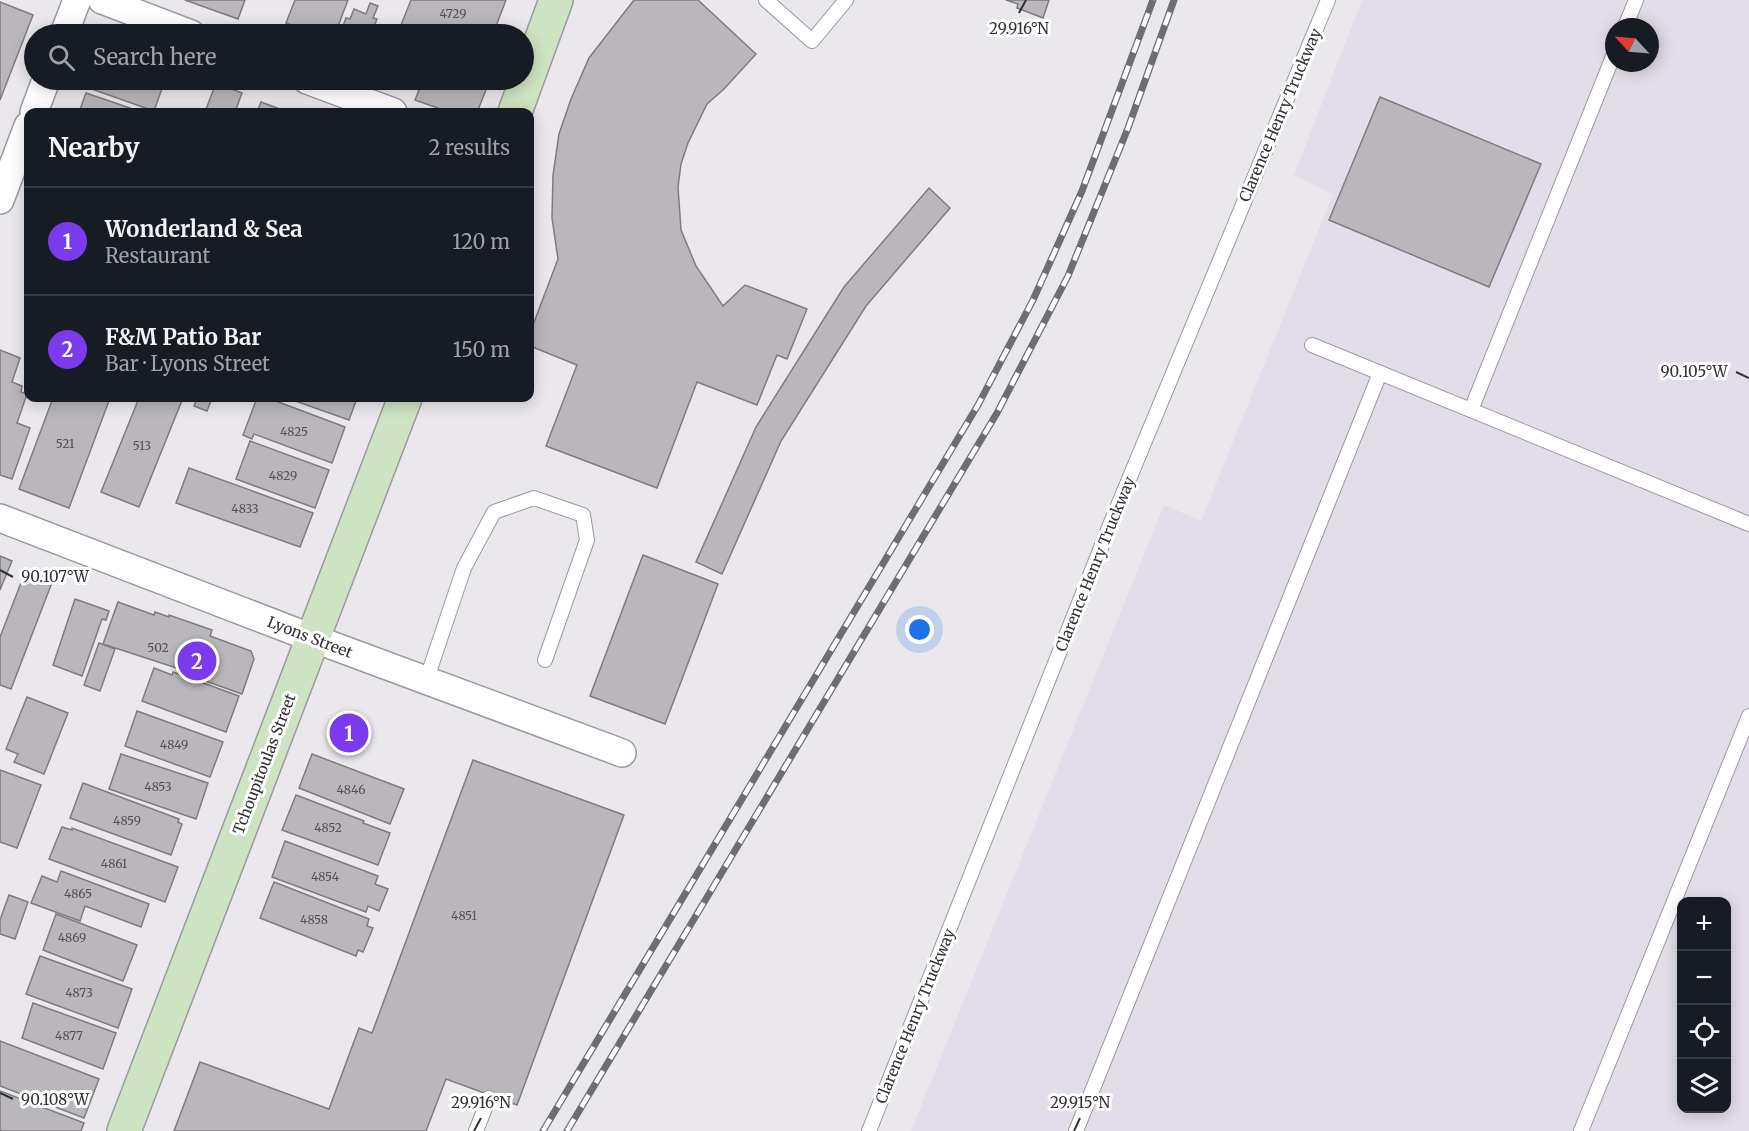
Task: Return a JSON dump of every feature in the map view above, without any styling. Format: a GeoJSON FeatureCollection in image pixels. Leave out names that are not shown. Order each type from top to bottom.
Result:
{"type":"FeatureCollection","features":[{"type":"Feature","properties":{"kind":"street"},"geometry":{"type":"LineString","coordinates":[[68,24],[77,0]]}},
{"type":"Feature","properties":{"kind":"street"},"geometry":{"type":"LineString","coordinates":[[102,0],[165,24]]}},
{"type":"Feature","properties":{"kind":"street"},"geometry":{"type":"LineString","coordinates":[[534,60],[556,0]]}},
{"type":"Feature","properties":{"kind":"street"},"geometry":{"type":"LineString","coordinates":[[36,108],[42,90]]}},
{"type":"Feature","properties":{"kind":"street"},"geometry":{"type":"LineString","coordinates":[[334,90],[382,108]]}},
{"type":"Feature","properties":{"kind":"street"},"geometry":{"type":"LineString","coordinates":[[516,108],[523,90]]}},
{"type":"Feature","properties":{"kind":"street"},"geometry":{"type":"LineString","coordinates":[[0,200],[24,137]]}},
{"type":"Feature","properties":{"kind":"street","name":"Tchoupitoulas Street"},"geometry":{"type":"LineString","coordinates":[[124,1131],[403,402]]}},
{"type":"Feature","properties":{"kind":"street","name":"Lyons Street"},"geometry":{"type":"LineString","coordinates":[[0,518],[312,638],[622,753]]}},
{"type":"Feature","properties":{"kind":"lane"},"geometry":{"type":"LineString","coordinates":[[766,0],[812,41],[846,0]]}},
{"type":"Feature","properties":{"kind":"lane","name":"Clarence Henry Truckway"},"geometry":{"type":"LineString","coordinates":[[869,1131],[1110,525],[1328,0]]}},
{"type":"Feature","properties":{"kind":"lane"},"geometry":{"type":"LineString","coordinates":[[1629,18],[1636,0]]}},
{"type":"Feature","properties":{"kind":"lane"},"geometry":{"type":"LineString","coordinates":[[1471,411],[1607,72]]}},
{"type":"Feature","properties":{"kind":"lane"},"geometry":{"type":"LineString","coordinates":[[1312,345],[1749,524]]}},
{"type":"Feature","properties":{"kind":"lane"},"geometry":{"type":"LineString","coordinates":[[1077,1131],[1380,373]]}},
{"type":"Feature","properties":{"kind":"lane"},"geometry":{"type":"LineString","coordinates":[[426,681],[464,568],[494,512],[534,498],[583,515],[587,540],[546,660]]}},
{"type":"Feature","properties":{"kind":"lane"},"geometry":{"type":"LineString","coordinates":[[1581,1131],[1749,716]]}},
{"type":"Feature","properties":{"kind":"lane"},"geometry":{"type":"LineString","coordinates":[[476,1131],[489,1098]]}},
{"type":"Feature","properties":{"kind":"shaded area"},"geometry":{"type":"Polygon","coordinates":[[[1362,0],[1749,0],[1749,1131],[911,1131],[1164,505],[1201,521],[1333,194],[1294,175],[1362,0]]]}},
{"type":"Feature","properties":{"kind":"building"},"geometry":{"type":"Polygon","coordinates":[[[185,0],[245,0],[238,19],[185,0]]]}},
{"type":"Feature","properties":{"kind":"building"},"geometry":{"type":"Polygon","coordinates":[[[295,0],[348,0],[339,24],[286,23],[295,0]]]}},
{"type":"Feature","properties":{"kind":"building"},"geometry":{"type":"Polygon","coordinates":[[[411,0],[506,0],[497,24],[401,24],[411,0]]]}},
{"type":"Feature","properties":{"kind":"building"},"geometry":{"type":"Polygon","coordinates":[[[634,0],[698,0],[756,54],[707,104],[688,143],[681,164],[678,187],[681,230],[696,266],[723,306],[745,285],[807,309],[787,359],[777,355],[757,405],[697,382],[657,488],[546,446],[577,365],[534,348],[534,322],[558,259],[552,218],[553,175],[559,134],[589,58],[634,0]]]}},
{"type":"Feature","properties":{"kind":"building"},"geometry":{"type":"Polygon","coordinates":[[[1006,0],[1049,0],[1043,18],[1017,8],[1018,4],[1006,0]]]}},
{"type":"Feature","properties":{"kind":"building"},"geometry":{"type":"Polygon","coordinates":[[[0,2],[33,15],[30,24],[24,24],[24,38],[0,100],[0,2]]]}},
{"type":"Feature","properties":{"kind":"building"},"geometry":{"type":"Polygon","coordinates":[[[370,3],[378,6],[373,18],[377,19],[375,24],[344,24],[346,18],[350,19],[354,9],[366,14],[370,3]]]}},
{"type":"Feature","properties":{"kind":"building"},"geometry":{"type":"Polygon","coordinates":[[[94,90],[161,90],[155,108],[146,108],[94,90]]]}},
{"type":"Feature","properties":{"kind":"building"},"geometry":{"type":"Polygon","coordinates":[[[213,90],[234,90],[242,93],[236,108],[207,108],[213,90]]]}},
{"type":"Feature","properties":{"kind":"building"},"geometry":{"type":"Polygon","coordinates":[[[419,90],[486,90],[479,108],[438,108],[415,100],[419,90]]]}},
{"type":"Feature","properties":{"kind":"building"},"geometry":{"type":"Polygon","coordinates":[[[86,93],[130,108],[80,108],[86,93]]]}},
{"type":"Feature","properties":{"kind":"building"},"geometry":{"type":"Polygon","coordinates":[[[1380,97],[1541,164],[1489,287],[1329,220],[1380,97]]]}},
{"type":"Feature","properties":{"kind":"building"},"geometry":{"type":"Polygon","coordinates":[[[261,102],[277,108],[259,108],[261,102]]]}},
{"type":"Feature","properties":{"kind":"building"},"geometry":{"type":"Polygon","coordinates":[[[929,188],[950,208],[866,306],[781,441],[722,574],[696,562],[756,427],[844,287],[929,188]]]}},
{"type":"Feature","properties":{"kind":"building"},"geometry":{"type":"Polygon","coordinates":[[[0,350],[20,358],[12,382],[22,386],[21,392],[24,393],[24,402],[17,423],[30,428],[12,479],[0,475],[0,350]]]}},
{"type":"Feature","properties":{"kind":"building"},"geometry":{"type":"Polygon","coordinates":[[[52,402],[109,402],[69,508],[19,489],[52,402]]]}},
{"type":"Feature","properties":{"kind":"building"},"geometry":{"type":"Polygon","coordinates":[[[137,402],[181,402],[139,507],[101,492],[137,402]]]}},
{"type":"Feature","properties":{"kind":"building"},"geometry":{"type":"Polygon","coordinates":[[[196,402],[210,402],[207,411],[194,406],[196,402]]]}},
{"type":"Feature","properties":{"kind":"building"},"geometry":{"type":"Polygon","coordinates":[[[255,402],[279,402],[345,427],[332,463],[254,434],[252,439],[243,435],[255,402]]]}},
{"type":"Feature","properties":{"kind":"building"},"geometry":{"type":"Polygon","coordinates":[[[298,402],[356,402],[349,420],[298,402]]]}},
{"type":"Feature","properties":{"kind":"building"},"geometry":{"type":"Polygon","coordinates":[[[250,441],[329,470],[315,508],[236,479],[250,441]]]}},
{"type":"Feature","properties":{"kind":"building"},"geometry":{"type":"Polygon","coordinates":[[[189,468],[313,513],[300,547],[176,503],[189,468]]]}},
{"type":"Feature","properties":{"kind":"building"},"geometry":{"type":"Polygon","coordinates":[[[643,555],[718,584],[665,724],[590,696],[643,555]]]}},
{"type":"Feature","properties":{"kind":"building"},"geometry":{"type":"Polygon","coordinates":[[[0,556],[12,561],[0,590],[0,556]]]}},
{"type":"Feature","properties":{"kind":"building"},"geometry":{"type":"Polygon","coordinates":[[[26,570],[53,580],[11,689],[0,685],[0,637],[26,570]]]}},
{"type":"Feature","properties":{"kind":"building"},"geometry":{"type":"Polygon","coordinates":[[[75,599],[109,611],[106,620],[102,619],[82,676],[53,665],[75,599]]]}},
{"type":"Feature","properties":{"kind":"building"},"geometry":{"type":"Polygon","coordinates":[[[118,602],[154,615],[155,612],[169,617],[169,615],[212,630],[210,636],[251,651],[254,659],[242,694],[194,677],[195,674],[103,644],[118,602]]]}},
{"type":"Feature","properties":{"kind":"building"},"geometry":{"type":"Polygon","coordinates":[[[99,643],[115,649],[100,691],[84,685],[99,643]]]}},
{"type":"Feature","properties":{"kind":"building"},"geometry":{"type":"Polygon","coordinates":[[[154,668],[172,675],[173,672],[239,696],[226,732],[142,701],[154,668]]]}},
{"type":"Feature","properties":{"kind":"building"},"geometry":{"type":"Polygon","coordinates":[[[27,697],[68,713],[44,774],[14,762],[18,754],[6,749],[27,697]]]}},
{"type":"Feature","properties":{"kind":"building"},"geometry":{"type":"Polygon","coordinates":[[[137,711],[223,742],[210,777],[125,746],[137,711]]]}},
{"type":"Feature","properties":{"kind":"building"},"geometry":{"type":"Polygon","coordinates":[[[121,754],[208,783],[196,819],[109,789],[121,754]]]}},
{"type":"Feature","properties":{"kind":"building"},"geometry":{"type":"Polygon","coordinates":[[[312,754],[404,789],[390,824],[299,788],[312,754]]]}},
{"type":"Feature","properties":{"kind":"building"},"geometry":{"type":"Polygon","coordinates":[[[473,760],[624,815],[517,1105],[446,1079],[426,1131],[174,1131],[200,1062],[329,1109],[359,1028],[372,1033],[473,760]]]}},
{"type":"Feature","properties":{"kind":"building"},"geometry":{"type":"Polygon","coordinates":[[[0,770],[41,785],[17,848],[0,842],[0,770]]]}},
{"type":"Feature","properties":{"kind":"building"},"geometry":{"type":"Polygon","coordinates":[[[83,783],[179,819],[178,822],[182,824],[171,855],[70,818],[83,783]]]}},
{"type":"Feature","properties":{"kind":"building"},"geometry":{"type":"Polygon","coordinates":[[[296,795],[390,833],[378,865],[282,830],[296,795]]]}},
{"type":"Feature","properties":{"kind":"building"},"geometry":{"type":"Polygon","coordinates":[[[62,827],[72,830],[72,828],[178,867],[165,902],[49,859],[62,827]]]}},
{"type":"Feature","properties":{"kind":"building"},"geometry":{"type":"Polygon","coordinates":[[[285,841],[378,876],[375,884],[388,889],[379,911],[368,906],[366,912],[272,877],[285,841]]]}},
{"type":"Feature","properties":{"kind":"building"},"geometry":{"type":"Polygon","coordinates":[[[61,871],[149,904],[141,927],[85,906],[80,921],[31,903],[42,876],[57,882],[61,871]]]}},
{"type":"Feature","properties":{"kind":"building"},"geometry":{"type":"Polygon","coordinates":[[[274,882],[369,919],[367,926],[373,928],[363,952],[358,950],[356,956],[260,918],[274,882]]]}},
{"type":"Feature","properties":{"kind":"building"},"geometry":{"type":"Polygon","coordinates":[[[9,895],[28,902],[15,939],[0,934],[0,920],[9,895]]]}},
{"type":"Feature","properties":{"kind":"building"},"geometry":{"type":"Polygon","coordinates":[[[56,914],[137,945],[123,981],[43,950],[56,914]]]}},
{"type":"Feature","properties":{"kind":"building"},"geometry":{"type":"Polygon","coordinates":[[[40,956],[132,989],[118,1028],[26,994],[40,956]]]}},
{"type":"Feature","properties":{"kind":"building"},"geometry":{"type":"Polygon","coordinates":[[[33,1003],[116,1033],[103,1069],[22,1038],[33,1003]]]}},
{"type":"Feature","properties":{"kind":"building"},"geometry":{"type":"Polygon","coordinates":[[[0,1041],[99,1079],[84,1118],[0,1086],[0,1041]]]}},
{"type":"Feature","properties":{"kind":"building"},"geometry":{"type":"Polygon","coordinates":[[[0,1091],[84,1123],[81,1131],[0,1131],[0,1091]]]}},
{"type":"Feature","properties":{"kind":"railway"},"geometry":{"type":"LineString","coordinates":[[543,1131],[978,405],[1033,300],[1082,191],[1153,0]]}},
{"type":"Feature","properties":{"kind":"railway"},"geometry":{"type":"LineString","coordinates":[[567,1131],[997,413],[1068,276],[1128,128],[1174,0]]}},
{"type":"Feature","properties":{"kind":"place","name":"F&M Patio Bar"},"geometry":{"type":"Point","coordinates":[197,661]}},
{"type":"Feature","properties":{"kind":"place","name":"Wonderland & Sea"},"geometry":{"type":"Point","coordinates":[349,733]}}]}
